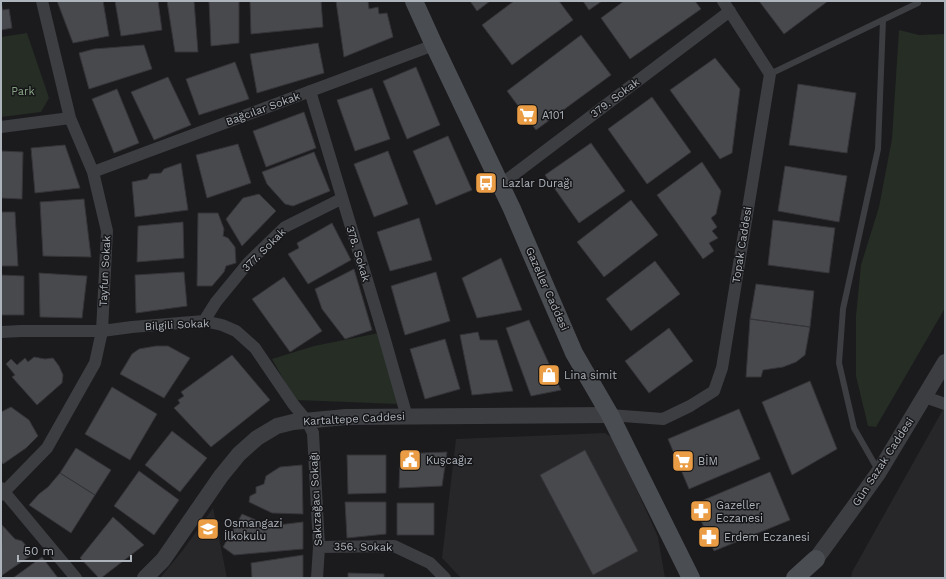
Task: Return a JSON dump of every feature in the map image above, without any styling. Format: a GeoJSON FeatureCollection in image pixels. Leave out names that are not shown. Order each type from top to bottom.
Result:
{"type":"FeatureCollection","features":[{"type":"Feature","properties":{"kind":"main road","name":"Gazeller Caddesi"},"geometry":{"type":"LineString","coordinates":[[414,1],[500,184],[574,353],[610,415],[691,577]]}},
{"type":"Feature","properties":{"kind":"main road"},"geometry":{"type":"LineString","coordinates":[[796,578],[816,559]]}},
{"type":"Feature","properties":{"kind":"main road","name":"Gün Sazak Caddesi"},"geometry":{"type":"LineString","coordinates":[[803,578],[816,559]]}},
{"type":"Feature","properties":{"kind":"main road","name":"Gün Sazak Caddesi"},"geometry":{"type":"LineString","coordinates":[[811,578],[816,559]]}},
{"type":"Feature","properties":{"kind":"street","name":"Tayfun Sokak"},"geometry":{"type":"LineString","coordinates":[[2,492],[47,448],[95,363],[102,331],[107,231],[93,172],[70,118],[42,1]]}},
{"type":"Feature","properties":{"kind":"street"},"geometry":{"type":"LineString","coordinates":[[726,6],[770,74]]}},
{"type":"Feature","properties":{"kind":"street","name":"379. Sokak"},"geometry":{"type":"LineString","coordinates":[[500,184],[726,6]]}},
{"type":"Feature","properties":{"kind":"street","name":"Bağcılar Sokak"},"geometry":{"type":"LineString","coordinates":[[93,172],[434,45]]}},
{"type":"Feature","properties":{"kind":"street","name":"Topak Caddesi"},"geometry":{"type":"LineString","coordinates":[[610,415],[663,418],[690,406],[714,392],[722,368],[770,74]]}},
{"type":"Feature","properties":{"kind":"street","name":"378. Sokak"},"geometry":{"type":"LineString","coordinates":[[310,91],[407,417]]}},
{"type":"Feature","properties":{"kind":"street"},"geometry":{"type":"LineString","coordinates":[[1,127],[70,118]]}},
{"type":"Feature","properties":{"kind":"street","name":"377. Sokak"},"geometry":{"type":"LineString","coordinates":[[204,321],[216,302],[248,263],[284,228],[341,199]]}},
{"type":"Feature","properties":{"kind":"street","name":"Bilgili Sokak"},"geometry":{"type":"LineString","coordinates":[[1,332],[102,331],[204,321],[222,325],[236,331],[255,348],[293,404],[307,421]]}},
{"type":"Feature","properties":{"kind":"street","name":"Gün Sazak Caddesi"},"geometry":{"type":"LineString","coordinates":[[816,559],[878,472],[945,362]]}},
{"type":"Feature","properties":{"kind":"street"},"geometry":{"type":"LineString","coordinates":[[925,397],[945,404]]}},
{"type":"Feature","properties":{"kind":"street","name":"Kartaltepe Caddesi"},"geometry":{"type":"LineString","coordinates":[[145,578],[163,560],[221,476],[239,454],[257,438],[277,426],[293,422],[346,417],[610,415]]}},
{"type":"Feature","properties":{"kind":"street","name":"Sakızağacı Sokağı"},"geometry":{"type":"LineString","coordinates":[[307,421],[313,433],[319,547],[317,578]]}},
{"type":"Feature","properties":{"kind":"street"},"geometry":{"type":"LineString","coordinates":[[2,492],[76,578]]}},
{"type":"Feature","properties":{"kind":"street","name":"356. Sokak"},"geometry":{"type":"LineString","coordinates":[[319,547],[394,546],[430,563],[445,578]]}},
{"type":"Feature","properties":{"kind":"lane"},"geometry":{"type":"LineString","coordinates":[[770,74],[918,3]]}},
{"type":"Feature","properties":{"kind":"lane"},"geometry":{"type":"LineString","coordinates":[[878,472],[854,428],[839,363],[843,309],[878,149],[883,20]]}},
{"type":"Feature","properties":{"kind":"shaded area"},"geometry":{"type":"Polygon","coordinates":[[[945,406],[945,578],[851,578],[852,572],[945,406]]]}},
{"type":"Feature","properties":{"kind":"shaded area"},"geometry":{"type":"Polygon","coordinates":[[[605,433],[614,439],[658,537],[665,578],[461,578],[442,558],[456,439],[605,433]]]}},
{"type":"Feature","properties":{"kind":"shaded area","name":"Osmangazi İlkokulu"},"geometry":{"type":"Polygon","coordinates":[[[213,508],[227,578],[160,578],[183,550],[213,508]]]}},
{"type":"Feature","properties":{"kind":"green space"},"geometry":{"type":"Polygon","coordinates":[[[899,30],[919,35],[945,34],[945,308],[876,427],[868,426],[856,376],[856,316],[861,265],[879,207],[892,139],[899,30]]]}},
{"type":"Feature","properties":{"kind":"green space","name":"Park"},"geometry":{"type":"Polygon","coordinates":[[[27,33],[49,98],[41,112],[1,117],[1,37],[27,33]]]}},
{"type":"Feature","properties":{"kind":"green space"},"geometry":{"type":"Polygon","coordinates":[[[379,333],[399,404],[295,400],[272,359],[314,346],[379,333]]]}},
{"type":"Feature","properties":{"kind":"building"},"geometry":{"type":"Polygon","coordinates":[[[57,1],[103,1],[109,36],[73,43],[57,1]]]}},
{"type":"Feature","properties":{"kind":"building"},"geometry":{"type":"Polygon","coordinates":[[[115,1],[158,1],[162,30],[121,36],[115,1]]]}},
{"type":"Feature","properties":{"kind":"building"},"geometry":{"type":"Polygon","coordinates":[[[167,1],[194,1],[198,52],[175,52],[167,1]]]}},
{"type":"Feature","properties":{"kind":"building"},"geometry":{"type":"Polygon","coordinates":[[[209,1],[239,1],[239,43],[211,46],[209,1]]]}},
{"type":"Feature","properties":{"kind":"building"},"geometry":{"type":"Polygon","coordinates":[[[250,1],[321,1],[323,27],[251,34],[250,1]]]}},
{"type":"Feature","properties":{"kind":"building"},"geometry":{"type":"Polygon","coordinates":[[[336,1],[368,1],[369,9],[378,7],[379,14],[387,13],[393,37],[344,57],[336,1]]]}},
{"type":"Feature","properties":{"kind":"building"},"geometry":{"type":"Polygon","coordinates":[[[470,1],[490,1],[477,11],[470,1]]]}},
{"type":"Feature","properties":{"kind":"building"},"geometry":{"type":"Polygon","coordinates":[[[514,1],[559,1],[573,20],[512,65],[482,25],[514,1]]]}},
{"type":"Feature","properties":{"kind":"building"},"geometry":{"type":"Polygon","coordinates":[[[583,1],[602,1],[589,10],[583,1]]]}},
{"type":"Feature","properties":{"kind":"building"},"geometry":{"type":"Polygon","coordinates":[[[624,1],[695,1],[701,9],[630,59],[601,18],[624,1]]]}},
{"type":"Feature","properties":{"kind":"building"},"geometry":{"type":"Polygon","coordinates":[[[759,1],[828,1],[784,34],[759,1]]]}},
{"type":"Feature","properties":{"kind":"building"},"geometry":{"type":"Polygon","coordinates":[[[1,3],[3,10],[9,9],[12,28],[1,30],[1,3]]]}},
{"type":"Feature","properties":{"kind":"building"},"geometry":{"type":"Polygon","coordinates":[[[581,35],[611,75],[536,130],[507,91],[581,35]]]}},
{"type":"Feature","properties":{"kind":"building"},"geometry":{"type":"Polygon","coordinates":[[[318,43],[324,73],[257,93],[250,54],[318,43]]]}},
{"type":"Feature","properties":{"kind":"building"},"geometry":{"type":"Polygon","coordinates":[[[144,45],[152,69],[89,89],[79,53],[94,49],[144,45]]]}},
{"type":"Feature","properties":{"kind":"building"},"geometry":{"type":"Polygon","coordinates":[[[715,58],[740,89],[732,153],[720,159],[670,90],[715,58]]]}},
{"type":"Feature","properties":{"kind":"building"},"geometry":{"type":"Polygon","coordinates":[[[235,62],[249,99],[199,115],[186,79],[235,62]]]}},
{"type":"Feature","properties":{"kind":"building"},"geometry":{"type":"Polygon","coordinates":[[[416,67],[440,125],[407,139],[383,81],[416,67]]]}},
{"type":"Feature","properties":{"kind":"building"},"geometry":{"type":"Polygon","coordinates":[[[168,77],[191,125],[154,140],[131,92],[168,77]]]}},
{"type":"Feature","properties":{"kind":"building"},"geometry":{"type":"Polygon","coordinates":[[[798,84],[856,93],[847,153],[789,145],[798,84]]]}},
{"type":"Feature","properties":{"kind":"building"},"geometry":{"type":"Polygon","coordinates":[[[372,88],[390,139],[355,151],[337,100],[372,88]]]}},
{"type":"Feature","properties":{"kind":"building"},"geometry":{"type":"Polygon","coordinates":[[[117,89],[139,143],[114,153],[92,99],[117,89]]]}},
{"type":"Feature","properties":{"kind":"building"},"geometry":{"type":"Polygon","coordinates":[[[652,97],[691,152],[647,184],[608,129],[652,97]]]}},
{"type":"Feature","properties":{"kind":"building"},"geometry":{"type":"Polygon","coordinates":[[[304,112],[316,148],[266,167],[253,131],[304,112]]]}},
{"type":"Feature","properties":{"kind":"building"},"geometry":{"type":"Polygon","coordinates":[[[448,136],[472,190],[436,205],[413,151],[448,136]]]}},
{"type":"Feature","properties":{"kind":"building"},"geometry":{"type":"Polygon","coordinates":[[[591,143],[625,191],[579,223],[545,175],[591,143]]]}},
{"type":"Feature","properties":{"kind":"building"},"geometry":{"type":"Polygon","coordinates":[[[238,144],[251,183],[207,198],[196,155],[238,144]]]}},
{"type":"Feature","properties":{"kind":"building"},"geometry":{"type":"Polygon","coordinates":[[[65,145],[80,188],[35,193],[31,148],[65,145]]]}},
{"type":"Feature","properties":{"kind":"building"},"geometry":{"type":"Polygon","coordinates":[[[1,151],[23,152],[22,199],[1,198],[1,151]]]}},
{"type":"Feature","properties":{"kind":"building"},"geometry":{"type":"Polygon","coordinates":[[[388,151],[408,204],[374,217],[354,164],[388,151]]]}},
{"type":"Feature","properties":{"kind":"building"},"geometry":{"type":"Polygon","coordinates":[[[314,152],[330,191],[293,206],[285,204],[267,184],[262,172],[314,152]]]}},
{"type":"Feature","properties":{"kind":"building"},"geometry":{"type":"Polygon","coordinates":[[[702,162],[721,191],[716,214],[711,218],[717,227],[712,231],[718,238],[709,243],[714,251],[703,259],[657,195],[702,162]]]}},
{"type":"Feature","properties":{"kind":"building"},"geometry":{"type":"Polygon","coordinates":[[[181,163],[188,210],[135,217],[132,182],[147,179],[150,174],[161,173],[164,169],[181,163]]]}},
{"type":"Feature","properties":{"kind":"building"},"geometry":{"type":"Polygon","coordinates":[[[785,166],[847,176],[839,222],[778,211],[785,166]]]}},
{"type":"Feature","properties":{"kind":"building"},"geometry":{"type":"Polygon","coordinates":[[[259,194],[276,211],[242,246],[226,219],[243,198],[259,194]]]}},
{"type":"Feature","properties":{"kind":"building"},"geometry":{"type":"Polygon","coordinates":[[[84,199],[91,257],[43,256],[40,202],[84,199]]]}},
{"type":"Feature","properties":{"kind":"building"},"geometry":{"type":"Polygon","coordinates":[[[631,200],[658,235],[604,277],[577,242],[631,200]]]}},
{"type":"Feature","properties":{"kind":"building"},"geometry":{"type":"Polygon","coordinates":[[[1,212],[15,212],[18,266],[1,266],[1,212]]]}},
{"type":"Feature","properties":{"kind":"building"},"geometry":{"type":"Polygon","coordinates":[[[198,213],[218,213],[224,229],[223,236],[228,238],[235,247],[236,263],[226,266],[224,272],[212,286],[197,286],[198,213]]]}},
{"type":"Feature","properties":{"kind":"building"},"geometry":{"type":"Polygon","coordinates":[[[419,218],[432,260],[390,271],[377,232],[419,218]]]}},
{"type":"Feature","properties":{"kind":"building"},"geometry":{"type":"Polygon","coordinates":[[[773,220],[835,228],[829,273],[768,265],[773,220]]]}},
{"type":"Feature","properties":{"kind":"building"},"geometry":{"type":"Polygon","coordinates":[[[183,222],[184,258],[137,262],[138,226],[183,222]]]}},
{"type":"Feature","properties":{"kind":"building"},"geometry":{"type":"Polygon","coordinates":[[[332,223],[351,260],[308,284],[288,254],[299,248],[297,243],[332,223]]]}},
{"type":"Feature","properties":{"kind":"building"},"geometry":{"type":"Polygon","coordinates":[[[501,258],[522,310],[477,318],[462,278],[501,258]]]}},
{"type":"Feature","properties":{"kind":"building"},"geometry":{"type":"Polygon","coordinates":[[[655,261],[680,294],[631,331],[606,299],[655,261]]]}},
{"type":"Feature","properties":{"kind":"building"},"geometry":{"type":"Polygon","coordinates":[[[354,269],[372,330],[345,339],[322,309],[315,289],[354,269]]]}},
{"type":"Feature","properties":{"kind":"building"},"geometry":{"type":"Polygon","coordinates":[[[184,272],[187,306],[136,313],[135,275],[184,272]]]}},
{"type":"Feature","properties":{"kind":"building"},"geometry":{"type":"Polygon","coordinates":[[[436,272],[450,321],[405,335],[391,286],[436,272]]]}},
{"type":"Feature","properties":{"kind":"building"},"geometry":{"type":"Polygon","coordinates":[[[39,273],[87,276],[82,318],[40,317],[39,273]]]}},
{"type":"Feature","properties":{"kind":"building"},"geometry":{"type":"Polygon","coordinates":[[[1,275],[24,276],[24,315],[1,315],[1,275]]]}},
{"type":"Feature","properties":{"kind":"building"},"geometry":{"type":"Polygon","coordinates":[[[284,277],[322,331],[290,352],[252,299],[284,277]]]}},
{"type":"Feature","properties":{"kind":"building"},"geometry":{"type":"Polygon","coordinates":[[[756,284],[814,291],[810,327],[750,319],[756,284]]]}},
{"type":"Feature","properties":{"kind":"building"},"geometry":{"type":"Polygon","coordinates":[[[750,319],[810,327],[805,355],[796,362],[783,367],[763,370],[761,377],[746,377],[750,319]]]}},
{"type":"Feature","properties":{"kind":"building"},"geometry":{"type":"Polygon","coordinates":[[[529,320],[561,390],[531,396],[506,328],[529,320]]]}},
{"type":"Feature","properties":{"kind":"building"},"geometry":{"type":"Polygon","coordinates":[[[669,328],[693,361],[649,393],[625,361],[669,328]]]}},
{"type":"Feature","properties":{"kind":"building"},"geometry":{"type":"Polygon","coordinates":[[[478,332],[480,340],[497,340],[513,391],[472,395],[460,335],[478,332]]]}},
{"type":"Feature","properties":{"kind":"building"},"geometry":{"type":"Polygon","coordinates":[[[445,339],[460,389],[425,399],[410,349],[445,339]]]}},
{"type":"Feature","properties":{"kind":"building"},"geometry":{"type":"Polygon","coordinates":[[[156,346],[168,346],[190,358],[164,398],[120,374],[132,354],[139,349],[156,346]]]}},
{"type":"Feature","properties":{"kind":"building"},"geometry":{"type":"Polygon","coordinates":[[[232,355],[270,400],[211,447],[174,408],[180,403],[178,400],[184,396],[181,392],[232,355]]]}},
{"type":"Feature","properties":{"kind":"building"},"geometry":{"type":"Polygon","coordinates":[[[34,357],[45,359],[53,358],[63,375],[62,383],[37,405],[12,377],[15,375],[6,364],[11,359],[17,365],[25,358],[28,362],[34,357]]]}},
{"type":"Feature","properties":{"kind":"building"},"geometry":{"type":"Polygon","coordinates":[[[810,381],[837,449],[792,475],[762,402],[810,381]]]}},
{"type":"Feature","properties":{"kind":"building"},"geometry":{"type":"Polygon","coordinates":[[[112,387],[157,414],[130,460],[85,434],[112,387]]]}},
{"type":"Feature","properties":{"kind":"building"},"geometry":{"type":"Polygon","coordinates":[[[11,407],[29,420],[38,436],[26,448],[3,464],[1,461],[1,412],[11,407]]]}},
{"type":"Feature","properties":{"kind":"building"},"geometry":{"type":"Polygon","coordinates":[[[739,409],[760,459],[689,489],[668,439],[739,409]]]}},
{"type":"Feature","properties":{"kind":"building"},"geometry":{"type":"Polygon","coordinates":[[[172,431],[207,458],[180,492],[145,465],[172,431]]]}},
{"type":"Feature","properties":{"kind":"building"},"geometry":{"type":"Polygon","coordinates":[[[76,448],[111,470],[95,495],[60,473],[76,448]]]}},
{"type":"Feature","properties":{"kind":"building"},"geometry":{"type":"Polygon","coordinates":[[[585,450],[638,551],[593,575],[540,475],[585,450]]]}},
{"type":"Feature","properties":{"kind":"building"},"geometry":{"type":"Polygon","coordinates":[[[447,452],[442,486],[399,488],[400,454],[447,452]]]}},
{"type":"Feature","properties":{"kind":"building"},"geometry":{"type":"Polygon","coordinates":[[[347,455],[386,455],[386,493],[348,494],[347,455]]]}},
{"type":"Feature","properties":{"kind":"building"},"geometry":{"type":"Polygon","coordinates":[[[302,465],[303,514],[272,513],[249,502],[250,496],[256,493],[256,487],[264,484],[266,476],[280,467],[302,465]]]}},
{"type":"Feature","properties":{"kind":"building"},"geometry":{"type":"Polygon","coordinates":[[[139,471],[179,500],[154,535],[114,506],[139,471]]]}},
{"type":"Feature","properties":{"kind":"building"},"geometry":{"type":"Polygon","coordinates":[[[770,472],[790,520],[714,551],[694,504],[770,472]]]}},
{"type":"Feature","properties":{"kind":"building"},"geometry":{"type":"Polygon","coordinates":[[[60,473],[95,495],[71,533],[29,505],[60,473]]]}},
{"type":"Feature","properties":{"kind":"building"},"geometry":{"type":"Polygon","coordinates":[[[345,502],[386,502],[386,534],[347,538],[345,502]]]}},
{"type":"Feature","properties":{"kind":"building"},"geometry":{"type":"Polygon","coordinates":[[[397,503],[434,503],[434,535],[397,535],[397,503]]]}},
{"type":"Feature","properties":{"kind":"building"},"geometry":{"type":"Polygon","coordinates":[[[242,514],[270,526],[303,522],[303,549],[234,555],[223,547],[242,514]]]}},
{"type":"Feature","properties":{"kind":"building"},"geometry":{"type":"Polygon","coordinates":[[[113,517],[144,545],[99,578],[80,558],[113,517]]]}},
{"type":"Feature","properties":{"kind":"building"},"geometry":{"type":"Polygon","coordinates":[[[2,525],[15,539],[22,541],[33,554],[1,576],[2,525]]]}},
{"type":"Feature","properties":{"kind":"building"},"geometry":{"type":"Polygon","coordinates":[[[303,555],[303,578],[252,578],[251,563],[303,555]]]}},
{"type":"Feature","properties":{"kind":"building"},"geometry":{"type":"Polygon","coordinates":[[[42,557],[58,578],[13,578],[42,557]]]}},
{"type":"Feature","properties":{"kind":"building"},"geometry":{"type":"Polygon","coordinates":[[[348,573],[384,574],[384,578],[348,578],[348,573]]]}},
{"type":"Feature","properties":{"kind":"place","name":"A101"},"geometry":{"type":"Point","coordinates":[527,115]}},
{"type":"Feature","properties":{"kind":"place","name":"Lazlar Durağı"},"geometry":{"type":"Point","coordinates":[486,183]}},
{"type":"Feature","properties":{"kind":"place","name":"Lina simit"},"geometry":{"type":"Point","coordinates":[549,375]}},
{"type":"Feature","properties":{"kind":"place","name":"Kuşcağız"},"geometry":{"type":"Point","coordinates":[410,460]}},
{"type":"Feature","properties":{"kind":"place","name":"BİM"},"geometry":{"type":"Point","coordinates":[683,461]}},
{"type":"Feature","properties":{"kind":"place","name":"Gazeller Eczanesi"},"geometry":{"type":"Point","coordinates":[701,511]}},
{"type":"Feature","properties":{"kind":"place","name":"Osmangazi İlkokulu"},"geometry":{"type":"Point","coordinates":[208,529]}},
{"type":"Feature","properties":{"kind":"place","name":"Erdem Eczanesi"},"geometry":{"type":"Point","coordinates":[709,537]}}]}
